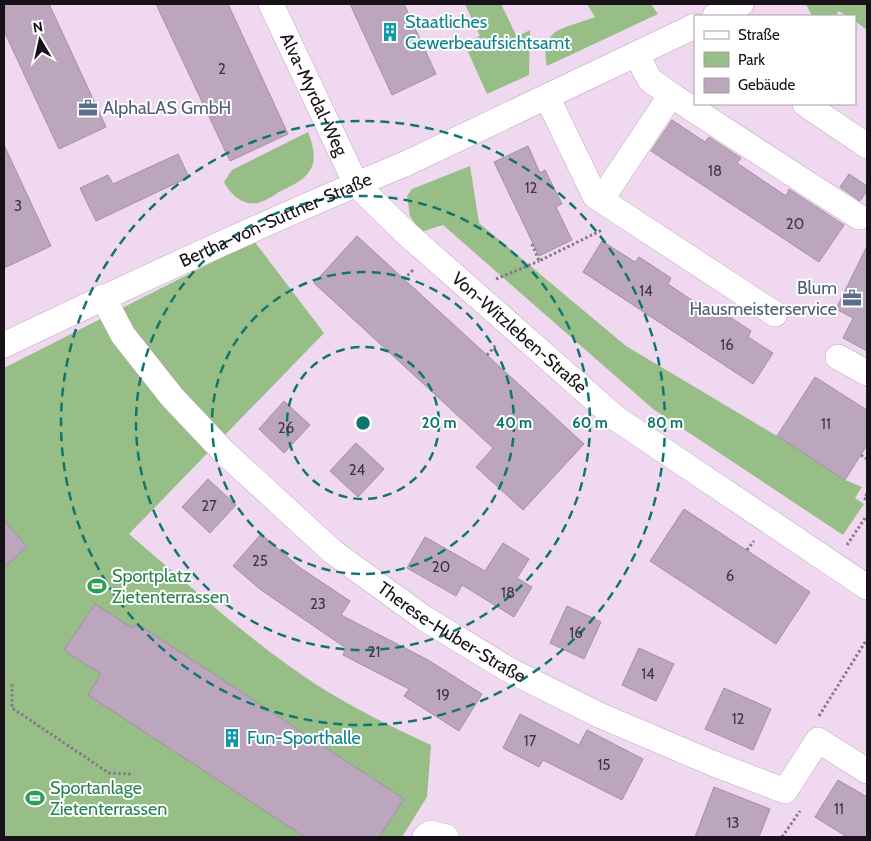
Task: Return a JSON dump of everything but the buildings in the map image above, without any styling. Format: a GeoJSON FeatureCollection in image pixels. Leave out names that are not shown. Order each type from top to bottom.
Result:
{"type":"FeatureCollection","features":[{"type":"Feature","properties":{"kind":"street","name":"Alva-Myrdal-Weg"},"geometry":{"type":"LineString","coordinates":[[271,4],[356,184]]}},
{"type":"Feature","properties":{"kind":"street"},"geometry":{"type":"LineString","coordinates":[[718,15],[741,4]]}},
{"type":"Feature","properties":{"kind":"street","name":"Bertha-von-Suttner-Straße"},"geometry":{"type":"LineString","coordinates":[[4,345],[103,297],[405,164],[694,26]]}},
{"type":"Feature","properties":{"kind":"street"},"geometry":{"type":"LineString","coordinates":[[636,54],[650,80],[860,217]]}},
{"type":"Feature","properties":{"kind":"street"},"geometry":{"type":"LineString","coordinates":[[608,204],[671,94]]}},
{"type":"Feature","properties":{"kind":"street"},"geometry":{"type":"LineString","coordinates":[[547,97],[595,196],[775,314]]}},
{"type":"Feature","properties":{"kind":"street"},"geometry":{"type":"LineString","coordinates":[[806,105],[867,146]]}},
{"type":"Feature","properties":{"kind":"street","name":"Von-Witzleben-Straße"},"geometry":{"type":"LineString","coordinates":[[356,184],[428,253],[617,419],[867,586]]}},
{"type":"Feature","properties":{"kind":"street","name":"Therese-Huber-Straße"},"geometry":{"type":"LineString","coordinates":[[103,297],[123,336],[172,397],[224,452],[333,552],[424,618],[509,670],[599,715],[712,763],[785,791],[818,740],[867,771]]}},
{"type":"Feature","properties":{"kind":"street"},"geometry":{"type":"LineString","coordinates":[[838,357],[867,373]]}},
{"type":"Feature","properties":{"kind":"street"},"geometry":{"type":"LineString","coordinates":[[426,837],[430,833],[446,837]]}},
{"type":"Feature","properties":{"kind":"path"},"geometry":{"type":"LineString","coordinates":[[504,276],[601,232],[608,204]]}},
{"type":"Feature","properties":{"kind":"path"},"geometry":{"type":"LineString","coordinates":[[532,244],[540,261]]}},
{"type":"Feature","properties":{"kind":"path"},"geometry":{"type":"LineString","coordinates":[[861,455],[867,459]]}},
{"type":"Feature","properties":{"kind":"path"},"geometry":{"type":"LineString","coordinates":[[867,494],[864,498],[867,500]]}},
{"type":"Feature","properties":{"kind":"path"},"geometry":{"type":"LineString","coordinates":[[853,536],[867,515]]}},
{"type":"Feature","properties":{"kind":"path"},"geometry":{"type":"LineString","coordinates":[[815,722],[867,640]]}},
{"type":"Feature","properties":{"kind":"path"},"geometry":{"type":"LineString","coordinates":[[12,684],[12,708],[109,773],[133,774]]}},
{"type":"Feature","properties":{"kind":"green space"},"geometry":{"type":"Polygon","coordinates":[[[465,4],[501,4],[517,37],[530,30],[529,75],[487,94],[464,43],[480,36],[465,4]]]}},
{"type":"Feature","properties":{"kind":"green space"},"geometry":{"type":"Polygon","coordinates":[[[587,4],[651,4],[658,14],[547,66],[546,48],[551,36],[562,29],[595,17],[587,4]]]}},
{"type":"Feature","properties":{"kind":"green space"},"geometry":{"type":"Polygon","coordinates":[[[806,4],[867,4],[867,30],[856,22],[856,15],[845,15],[839,11],[836,15],[812,15],[806,4]]]}},
{"type":"Feature","properties":{"kind":"green space"},"geometry":{"type":"Polygon","coordinates":[[[308,132],[314,154],[313,163],[310,170],[299,182],[258,203],[247,203],[233,195],[224,182],[232,170],[308,132]]]}},
{"type":"Feature","properties":{"kind":"green space"},"geometry":{"type":"Polygon","coordinates":[[[470,166],[479,223],[626,346],[777,436],[845,480],[862,487],[855,498],[864,504],[843,535],[653,409],[443,225],[421,232],[410,216],[407,196],[412,189],[470,166]]]}},
{"type":"Feature","properties":{"kind":"green space","name":"Sportplatz Zietenterrassen"},"geometry":{"type":"Polygon","coordinates":[[[254,241],[324,333],[129,534],[221,612],[292,668],[345,702],[431,745],[427,797],[402,837],[4,837],[4,368],[254,241]]]}},
{"type":"Feature","properties":{"kind":"place","name":"Staatliches Gewerbeaufsichtsamt"},"geometry":{"type":"Point","coordinates":[390,32]}},
{"type":"Feature","properties":{"kind":"place","name":"AlphaLAS GmbH"},"geometry":{"type":"Point","coordinates":[88,108]}},
{"type":"Feature","properties":{"kind":"place","name":"Blum Hausmeisterservice"},"geometry":{"type":"Point","coordinates":[852,298]}},
{"type":"Feature","properties":{"kind":"place","name":"Sportplatz Zietenterrassen"},"geometry":{"type":"Point","coordinates":[97,586]}},
{"type":"Feature","properties":{"kind":"place","name":"Fun-Sporthalle"},"geometry":{"type":"Point","coordinates":[232,738]}},
{"type":"Feature","properties":{"kind":"place","name":"Sportanlage Zietenterrassen"},"geometry":{"type":"Point","coordinates":[35,798]}}]}
